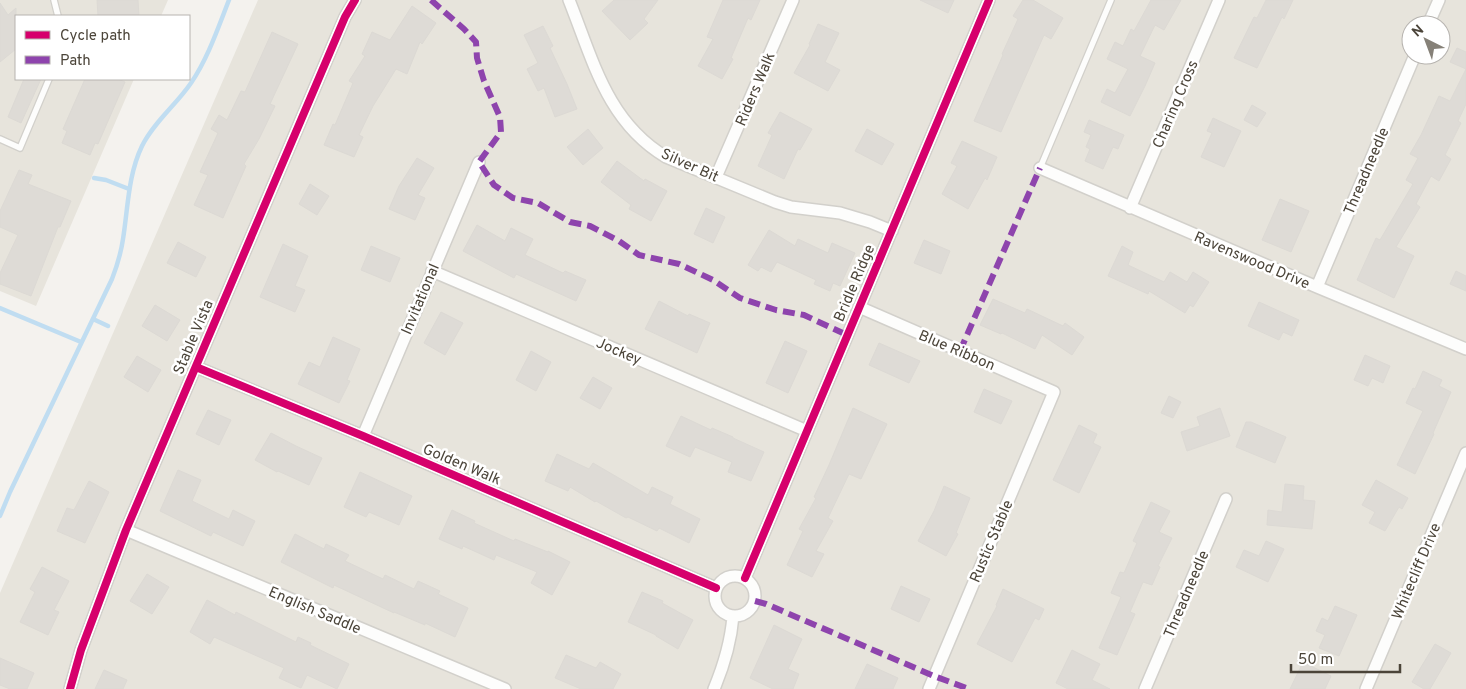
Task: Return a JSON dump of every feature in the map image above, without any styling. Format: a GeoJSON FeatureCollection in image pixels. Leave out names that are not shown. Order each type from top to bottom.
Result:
{"type":"FeatureCollection","features":[{"type":"Feature","properties":{"kind":"street","name":"Stable Vista"},"geometry":{"type":"LineString","coordinates":[[70,689],[81,650],[126,530],[345,17],[355,0]]}},
{"type":"Feature","properties":{"kind":"street","name":"Silver Bit"},"geometry":{"type":"LineString","coordinates":[[569,0],[606,92],[628,126],[652,149],[666,157],[791,208],[840,213],[892,230]]}},
{"type":"Feature","properties":{"kind":"street","name":"Riders Walk"},"geometry":{"type":"LineString","coordinates":[[716,177],[793,0]]}},
{"type":"Feature","properties":{"kind":"street","name":"Bridle Ridge"},"geometry":{"type":"LineString","coordinates":[[745,578],[989,0]]}},
{"type":"Feature","properties":{"kind":"street","name":"Charing Cross"},"geometry":{"type":"LineString","coordinates":[[1130,208],[1219,0]]}},
{"type":"Feature","properties":{"kind":"street"},"geometry":{"type":"LineString","coordinates":[[1432,15],[1439,0]]}},
{"type":"Feature","properties":{"kind":"street","name":"Threadneedle"},"geometry":{"type":"LineString","coordinates":[[1317,287],[1411,65]]}},
{"type":"Feature","properties":{"kind":"street","name":"Invitational"},"geometry":{"type":"LineString","coordinates":[[363,436],[479,162]]}},
{"type":"Feature","properties":{"kind":"street","name":"Ravenswood Drive"},"geometry":{"type":"LineString","coordinates":[[1040,168],[1130,208],[1466,349]]}},
{"type":"Feature","properties":{"kind":"street","name":"Jockey"},"geometry":{"type":"LineString","coordinates":[[432,272],[807,431]]}},
{"type":"Feature","properties":{"kind":"street","name":"Blue Ribbon"},"geometry":{"type":"LineString","coordinates":[[859,308],[1054,392]]}},
{"type":"Feature","properties":{"kind":"street","name":"Golden Walk"},"geometry":{"type":"LineString","coordinates":[[196,367],[363,436],[716,588]]}},
{"type":"Feature","properties":{"kind":"street","name":"Rustic Stable"},"geometry":{"type":"LineString","coordinates":[[929,689],[1054,392]]}},
{"type":"Feature","properties":{"kind":"street","name":"Whitecliff Drive"},"geometry":{"type":"LineString","coordinates":[[1366,689],[1466,453]]}},
{"type":"Feature","properties":{"kind":"street","name":"Threadneedle"},"geometry":{"type":"LineString","coordinates":[[1146,689],[1226,499]]}},
{"type":"Feature","properties":{"kind":"street","name":"English Saddle"},"geometry":{"type":"LineString","coordinates":[[126,530],[505,689]]}},
{"type":"Feature","properties":{"kind":"street"},"geometry":{"type":"LineString","coordinates":[[737,575],[745,578],[750,582],[756,594],[752,608],[740,615],[726,614],[716,603],[716,588],[728,576],[737,575]]}},
{"type":"Feature","properties":{"kind":"street"},"geometry":{"type":"LineString","coordinates":[[714,689],[727,653],[733,616]]}},
{"type":"Feature","properties":{"kind":"lane"},"geometry":{"type":"LineString","coordinates":[[54,0],[58,15]]}},
{"type":"Feature","properties":{"kind":"lane"},"geometry":{"type":"LineString","coordinates":[[1040,168],[1110,0]]}},
{"type":"Feature","properties":{"kind":"lane"},"geometry":{"type":"LineString","coordinates":[[0,139],[20,148],[49,80]]}},
{"type":"Feature","properties":{"kind":"shaded area"},"geometry":{"type":"Polygon","coordinates":[[[0,0],[168,0],[161,15],[15,15],[15,80],[134,80],[36,306],[0,291],[0,0]]]}},
{"type":"Feature","properties":{"kind":"shaded area"},"geometry":{"type":"Polygon","coordinates":[[[258,0],[1466,0],[1466,689],[0,689],[0,593],[258,0]]]}},
{"type":"Feature","properties":{"kind":"building"},"geometry":{"type":"Polygon","coordinates":[[[97,0],[138,0],[139,15],[98,15],[97,0]]]}},
{"type":"Feature","properties":{"kind":"building"},"geometry":{"type":"Polygon","coordinates":[[[614,0],[658,0],[644,19],[648,23],[630,40],[602,11],[614,0]]]}},
{"type":"Feature","properties":{"kind":"building"},"geometry":{"type":"Polygon","coordinates":[[[723,0],[760,0],[751,20],[748,18],[731,58],[733,59],[722,79],[698,66],[713,39],[707,37],[723,0]]]}},
{"type":"Feature","properties":{"kind":"building"},"geometry":{"type":"Polygon","coordinates":[[[920,0],[954,0],[948,13],[920,0]]]}},
{"type":"Feature","properties":{"kind":"building"},"geometry":{"type":"Polygon","coordinates":[[[1023,0],[1033,0],[1063,18],[1051,39],[1044,35],[1001,132],[974,121],[1018,19],[1013,16],[1023,0]]]}},
{"type":"Feature","properties":{"kind":"building"},"geometry":{"type":"Polygon","coordinates":[[[1151,0],[1181,0],[1164,30],[1155,25],[1140,56],[1155,63],[1130,116],[1101,102],[1107,89],[1115,93],[1128,69],[1107,59],[1115,42],[1123,46],[1131,29],[1134,31],[1151,0]]]}},
{"type":"Feature","properties":{"kind":"building"},"geometry":{"type":"Polygon","coordinates":[[[1266,0],[1293,0],[1284,19],[1282,17],[1257,68],[1234,58],[1254,17],[1257,18],[1266,0]]]}},
{"type":"Feature","properties":{"kind":"building"},"geometry":{"type":"Polygon","coordinates":[[[0,3],[8,15],[16,8],[16,15],[15,50],[0,62],[0,3]]]}},
{"type":"Feature","properties":{"kind":"building"},"geometry":{"type":"Polygon","coordinates":[[[412,6],[436,23],[422,44],[420,42],[407,74],[396,69],[373,106],[359,135],[363,137],[354,157],[324,145],[353,83],[349,81],[365,56],[362,54],[372,32],[390,40],[412,6]]]}},
{"type":"Feature","properties":{"kind":"building"},"geometry":{"type":"Polygon","coordinates":[[[818,24],[839,33],[825,62],[840,70],[828,91],[794,73],[810,45],[818,24]]]}},
{"type":"Feature","properties":{"kind":"building"},"geometry":{"type":"Polygon","coordinates":[[[543,26],[553,46],[550,48],[577,109],[555,117],[544,88],[538,91],[527,69],[538,63],[524,35],[543,26]]]}},
{"type":"Feature","properties":{"kind":"building"},"geometry":{"type":"Polygon","coordinates":[[[272,32],[298,44],[270,104],[275,106],[244,164],[246,166],[223,218],[194,205],[208,175],[200,172],[218,133],[211,129],[219,115],[227,120],[241,91],[245,92],[272,32]]]}},
{"type":"Feature","properties":{"kind":"building"},"geometry":{"type":"Polygon","coordinates":[[[1457,48],[1466,52],[1466,69],[1451,62],[1457,48]]]}},
{"type":"Feature","properties":{"kind":"building"},"geometry":{"type":"Polygon","coordinates":[[[1466,69],[1466,104],[1458,121],[1461,123],[1445,155],[1451,159],[1439,181],[1431,176],[1416,204],[1420,207],[1396,247],[1414,256],[1394,298],[1357,280],[1376,238],[1380,240],[1413,184],[1406,180],[1418,158],[1410,154],[1439,96],[1450,101],[1466,69]]]}},
{"type":"Feature","properties":{"kind":"building"},"geometry":{"type":"Polygon","coordinates":[[[24,80],[41,80],[21,123],[8,117],[24,80]]]}},
{"type":"Feature","properties":{"kind":"building"},"geometry":{"type":"Polygon","coordinates":[[[85,80],[120,80],[125,82],[98,144],[95,143],[90,155],[62,143],[67,131],[63,129],[85,80]]]}},
{"type":"Feature","properties":{"kind":"building"},"geometry":{"type":"Polygon","coordinates":[[[1252,105],[1266,113],[1257,127],[1244,120],[1252,105]]]}},
{"type":"Feature","properties":{"kind":"building"},"geometry":{"type":"Polygon","coordinates":[[[780,112],[812,129],[800,150],[798,149],[784,179],[758,166],[772,135],[768,133],[780,112]]]}},
{"type":"Feature","properties":{"kind":"building"},"geometry":{"type":"Polygon","coordinates":[[[1213,118],[1241,131],[1224,167],[1201,157],[1212,133],[1207,131],[1213,118]]]}},
{"type":"Feature","properties":{"kind":"building"},"geometry":{"type":"Polygon","coordinates":[[[1089,120],[1124,135],[1118,149],[1113,147],[1103,169],[1085,161],[1090,149],[1086,147],[1091,135],[1084,132],[1089,120]]]}},
{"type":"Feature","properties":{"kind":"building"},"geometry":{"type":"Polygon","coordinates":[[[588,129],[603,148],[583,165],[567,147],[588,129]]]}},
{"type":"Feature","properties":{"kind":"building"},"geometry":{"type":"Polygon","coordinates":[[[867,129],[894,144],[882,165],[855,151],[867,129]]]}},
{"type":"Feature","properties":{"kind":"building"},"geometry":{"type":"Polygon","coordinates":[[[962,141],[997,157],[987,180],[985,178],[968,209],[942,194],[957,166],[951,163],[962,141]]]}},
{"type":"Feature","properties":{"kind":"building"},"geometry":{"type":"Polygon","coordinates":[[[417,158],[434,168],[418,195],[425,198],[415,220],[389,209],[399,186],[417,158]]]}},
{"type":"Feature","properties":{"kind":"building"},"geometry":{"type":"Polygon","coordinates":[[[617,161],[644,181],[645,179],[667,191],[651,221],[629,209],[631,205],[601,182],[617,161]]]}},
{"type":"Feature","properties":{"kind":"building"},"geometry":{"type":"Polygon","coordinates":[[[19,170],[32,175],[28,184],[71,201],[60,227],[58,227],[31,296],[0,284],[0,273],[18,235],[0,227],[0,211],[19,170]]]}},
{"type":"Feature","properties":{"kind":"building"},"geometry":{"type":"Polygon","coordinates":[[[310,184],[329,196],[317,215],[299,204],[310,184]]]}},
{"type":"Feature","properties":{"kind":"building"},"geometry":{"type":"Polygon","coordinates":[[[1280,199],[1309,211],[1291,252],[1262,240],[1280,199]]]}},
{"type":"Feature","properties":{"kind":"building"},"geometry":{"type":"Polygon","coordinates":[[[706,208],[725,217],[713,243],[694,234],[706,208]]]}},
{"type":"Feature","properties":{"kind":"building"},"geometry":{"type":"Polygon","coordinates":[[[477,225],[505,241],[511,228],[533,239],[525,255],[563,273],[565,271],[586,280],[576,301],[516,274],[514,278],[463,251],[477,225]]]}},
{"type":"Feature","properties":{"kind":"building"},"geometry":{"type":"Polygon","coordinates":[[[769,230],[795,246],[798,239],[828,253],[832,243],[855,253],[840,286],[833,283],[830,291],[814,284],[816,280],[777,262],[771,272],[761,267],[758,271],[748,265],[769,230]]]}},
{"type":"Feature","properties":{"kind":"building"},"geometry":{"type":"Polygon","coordinates":[[[924,240],[950,251],[941,274],[914,263],[924,240]]]}},
{"type":"Feature","properties":{"kind":"building"},"geometry":{"type":"Polygon","coordinates":[[[178,242],[206,257],[196,277],[167,263],[178,242]]]}},
{"type":"Feature","properties":{"kind":"building"},"geometry":{"type":"Polygon","coordinates":[[[283,244],[308,256],[295,286],[305,290],[295,312],[260,297],[283,244]]]}},
{"type":"Feature","properties":{"kind":"building"},"geometry":{"type":"Polygon","coordinates":[[[371,246],[400,258],[390,282],[361,270],[371,246]]]}},
{"type":"Feature","properties":{"kind":"building"},"geometry":{"type":"Polygon","coordinates":[[[1122,246],[1133,252],[1128,265],[1164,282],[1170,272],[1187,282],[1193,272],[1209,282],[1193,307],[1190,305],[1185,313],[1149,291],[1148,294],[1108,276],[1122,246]]]}},
{"type":"Feature","properties":{"kind":"building"},"geometry":{"type":"Polygon","coordinates":[[[1456,271],[1466,276],[1466,291],[1450,284],[1456,271]]]}},
{"type":"Feature","properties":{"kind":"building"},"geometry":{"type":"Polygon","coordinates":[[[993,299],[1025,313],[1027,309],[1063,326],[1065,323],[1084,337],[1072,355],[1042,335],[1035,349],[980,325],[993,299]]]}},
{"type":"Feature","properties":{"kind":"building"},"geometry":{"type":"Polygon","coordinates":[[[659,301],[688,316],[689,314],[710,323],[697,353],[645,329],[659,301]]]}},
{"type":"Feature","properties":{"kind":"building"},"geometry":{"type":"Polygon","coordinates":[[[1259,302],[1299,320],[1292,336],[1283,332],[1279,340],[1248,326],[1259,302]]]}},
{"type":"Feature","properties":{"kind":"building"},"geometry":{"type":"Polygon","coordinates":[[[155,305],[180,320],[167,341],[142,326],[155,305]]]}},
{"type":"Feature","properties":{"kind":"building"},"geometry":{"type":"Polygon","coordinates":[[[441,312],[463,323],[445,355],[424,343],[441,312]]]}},
{"type":"Feature","properties":{"kind":"building"},"geometry":{"type":"Polygon","coordinates":[[[333,337],[360,349],[347,380],[350,381],[339,403],[298,384],[309,362],[320,367],[333,337]]]}},
{"type":"Feature","properties":{"kind":"building"},"geometry":{"type":"Polygon","coordinates":[[[785,341],[807,351],[788,393],[766,383],[785,341]]]}},
{"type":"Feature","properties":{"kind":"building"},"geometry":{"type":"Polygon","coordinates":[[[879,343],[920,361],[909,383],[869,365],[879,343]]]}},
{"type":"Feature","properties":{"kind":"building"},"geometry":{"type":"Polygon","coordinates":[[[531,351],[551,362],[536,391],[516,380],[531,351]]]}},
{"type":"Feature","properties":{"kind":"building"},"geometry":{"type":"Polygon","coordinates":[[[1365,355],[1390,366],[1383,383],[1372,378],[1368,386],[1354,380],[1365,355]]]}},
{"type":"Feature","properties":{"kind":"building"},"geometry":{"type":"Polygon","coordinates":[[[137,356],[161,370],[148,392],[124,377],[137,356]]]}},
{"type":"Feature","properties":{"kind":"building"},"geometry":{"type":"Polygon","coordinates":[[[1423,371],[1442,380],[1439,386],[1451,392],[1415,474],[1397,465],[1423,411],[1406,403],[1423,371]]]}},
{"type":"Feature","properties":{"kind":"building"},"geometry":{"type":"Polygon","coordinates":[[[593,377],[612,388],[600,409],[580,398],[593,377]]]}},
{"type":"Feature","properties":{"kind":"building"},"geometry":{"type":"Polygon","coordinates":[[[984,389],[1012,401],[1001,424],[974,412],[984,389]]]}},
{"type":"Feature","properties":{"kind":"building"},"geometry":{"type":"Polygon","coordinates":[[[1169,396],[1181,402],[1173,418],[1161,413],[1169,396]]]}},
{"type":"Feature","properties":{"kind":"building"},"geometry":{"type":"Polygon","coordinates":[[[853,408],[887,424],[861,479],[849,474],[828,518],[833,521],[816,551],[824,554],[812,577],[787,565],[803,531],[799,529],[816,498],[814,497],[853,408]]]}},
{"type":"Feature","properties":{"kind":"building"},"geometry":{"type":"Polygon","coordinates":[[[1220,408],[1230,436],[1187,451],[1181,432],[1200,426],[1197,417],[1220,408]]]}},
{"type":"Feature","properties":{"kind":"building"},"geometry":{"type":"Polygon","coordinates":[[[208,410],[231,420],[219,445],[196,434],[208,410]]]}},
{"type":"Feature","properties":{"kind":"building"},"geometry":{"type":"Polygon","coordinates":[[[681,416],[764,452],[751,481],[728,472],[732,462],[695,447],[690,457],[666,446],[681,416]]]}},
{"type":"Feature","properties":{"kind":"building"},"geometry":{"type":"Polygon","coordinates":[[[1246,422],[1251,422],[1286,437],[1275,463],[1236,447],[1246,422]]]}},
{"type":"Feature","properties":{"kind":"building"},"geometry":{"type":"Polygon","coordinates":[[[1079,425],[1097,434],[1093,443],[1101,447],[1079,493],[1053,480],[1079,425]]]}},
{"type":"Feature","properties":{"kind":"building"},"geometry":{"type":"Polygon","coordinates":[[[271,433],[322,458],[309,485],[277,472],[255,460],[271,433]]]}},
{"type":"Feature","properties":{"kind":"building"},"geometry":{"type":"Polygon","coordinates":[[[557,454],[589,469],[593,463],[648,495],[652,487],[673,497],[670,504],[700,519],[689,543],[659,528],[657,531],[628,517],[626,518],[570,487],[568,491],[545,481],[557,454]]]}},
{"type":"Feature","properties":{"kind":"building"},"geometry":{"type":"Polygon","coordinates":[[[178,470],[201,480],[192,501],[229,519],[233,510],[255,521],[243,546],[213,532],[211,536],[160,511],[178,470]]]}},
{"type":"Feature","properties":{"kind":"building"},"geometry":{"type":"Polygon","coordinates":[[[360,472],[412,496],[399,525],[369,512],[366,517],[344,507],[360,472]]]}},
{"type":"Feature","properties":{"kind":"building"},"geometry":{"type":"Polygon","coordinates":[[[1376,480],[1408,498],[1402,509],[1399,507],[1385,531],[1369,523],[1375,512],[1362,505],[1376,480]]]}},
{"type":"Feature","properties":{"kind":"building"},"geometry":{"type":"Polygon","coordinates":[[[89,481],[109,492],[85,543],[57,531],[67,508],[74,510],[89,481]]]}},
{"type":"Feature","properties":{"kind":"building"},"geometry":{"type":"Polygon","coordinates":[[[1285,484],[1304,486],[1303,500],[1315,501],[1312,529],[1267,525],[1268,510],[1282,512],[1285,484]]]}},
{"type":"Feature","properties":{"kind":"building"},"geometry":{"type":"Polygon","coordinates":[[[944,486],[970,498],[956,533],[958,534],[946,556],[918,541],[934,511],[944,486]]]}},
{"type":"Feature","properties":{"kind":"building"},"geometry":{"type":"Polygon","coordinates":[[[1151,502],[1170,511],[1159,532],[1172,538],[1158,566],[1160,567],[1152,585],[1143,582],[1130,612],[1135,614],[1117,655],[1099,648],[1121,597],[1111,593],[1120,572],[1124,573],[1137,543],[1133,541],[1151,502]]]}},
{"type":"Feature","properties":{"kind":"building"},"geometry":{"type":"Polygon","coordinates":[[[452,510],[475,521],[474,523],[514,541],[515,539],[548,551],[570,562],[552,595],[531,583],[537,572],[496,555],[494,560],[463,546],[462,549],[439,539],[452,510]]]}},
{"type":"Feature","properties":{"kind":"building"},"geometry":{"type":"Polygon","coordinates":[[[295,534],[324,549],[326,544],[349,555],[345,561],[383,579],[385,575],[414,589],[418,581],[440,591],[438,594],[468,608],[455,637],[425,623],[425,625],[394,613],[334,585],[333,588],[281,562],[295,534]]]}},
{"type":"Feature","properties":{"kind":"building"},"geometry":{"type":"Polygon","coordinates":[[[1266,541],[1284,549],[1268,582],[1236,567],[1244,550],[1259,556],[1266,541]]]}},
{"type":"Feature","properties":{"kind":"building"},"geometry":{"type":"Polygon","coordinates":[[[42,567],[69,581],[54,610],[59,612],[48,635],[20,622],[35,592],[30,589],[42,567]]]}},
{"type":"Feature","properties":{"kind":"building"},"geometry":{"type":"Polygon","coordinates":[[[147,574],[169,587],[152,614],[130,601],[147,574]]]}},
{"type":"Feature","properties":{"kind":"building"},"geometry":{"type":"Polygon","coordinates":[[[901,586],[930,599],[919,622],[891,609],[901,586]]]}},
{"type":"Feature","properties":{"kind":"building"},"geometry":{"type":"Polygon","coordinates":[[[1003,589],[1044,609],[1039,620],[1035,618],[1012,662],[977,644],[997,606],[1003,589]]]}},
{"type":"Feature","properties":{"kind":"building"},"geometry":{"type":"Polygon","coordinates":[[[642,592],[663,601],[662,603],[693,620],[678,649],[656,635],[628,622],[642,592]]]}},
{"type":"Feature","properties":{"kind":"building"},"geometry":{"type":"Polygon","coordinates":[[[207,600],[235,615],[236,612],[296,642],[298,637],[349,664],[337,689],[307,675],[301,688],[279,678],[284,668],[214,637],[210,644],[190,632],[207,600]]]}},
{"type":"Feature","properties":{"kind":"building"},"geometry":{"type":"Polygon","coordinates":[[[1335,606],[1357,615],[1339,656],[1319,648],[1325,635],[1316,631],[1322,618],[1328,621],[1335,606]]]}},
{"type":"Feature","properties":{"kind":"building"},"geometry":{"type":"Polygon","coordinates":[[[774,625],[802,639],[788,669],[799,674],[793,689],[773,689],[750,678],[774,625]]]}},
{"type":"Feature","properties":{"kind":"building"},"geometry":{"type":"Polygon","coordinates":[[[1435,644],[1451,653],[1430,689],[1424,689],[1412,682],[1435,644]]]}},
{"type":"Feature","properties":{"kind":"building"},"geometry":{"type":"Polygon","coordinates":[[[1072,650],[1100,664],[1092,680],[1110,689],[1068,689],[1056,683],[1072,650]]]}},
{"type":"Feature","properties":{"kind":"building"},"geometry":{"type":"Polygon","coordinates":[[[566,655],[596,668],[600,662],[621,674],[613,689],[581,689],[555,678],[566,655]]]}},
{"type":"Feature","properties":{"kind":"building"},"geometry":{"type":"Polygon","coordinates":[[[0,658],[34,673],[27,689],[10,689],[0,685],[0,658]]]}},
{"type":"Feature","properties":{"kind":"building"},"geometry":{"type":"Polygon","coordinates":[[[1303,662],[1331,676],[1325,689],[1290,689],[1303,662]]]}},
{"type":"Feature","properties":{"kind":"building"},"geometry":{"type":"Polygon","coordinates":[[[867,664],[898,678],[893,689],[855,689],[867,664]]]}},
{"type":"Feature","properties":{"kind":"building"},"geometry":{"type":"Polygon","coordinates":[[[104,670],[127,680],[123,689],[95,689],[104,670]]]}},
{"type":"Feature","properties":{"kind":"waterway"},"geometry":{"type":"LineString","coordinates":[[0,516],[112,279],[119,259],[131,180],[137,157],[147,137],[185,91],[203,63],[229,0]]}},
{"type":"Feature","properties":{"kind":"waterway"},"geometry":{"type":"LineString","coordinates":[[94,178],[106,180],[129,189]]}},
{"type":"Feature","properties":{"kind":"waterway"},"geometry":{"type":"LineString","coordinates":[[0,308],[81,342]]}},
{"type":"Feature","properties":{"kind":"waterway"},"geometry":{"type":"LineString","coordinates":[[93,319],[108,326]]}},
{"type":"Feature","properties":{"kind":"marked path"},"geometry":{"type":"LineString","coordinates":[[431,0],[476,42],[477,58],[484,81],[500,117],[501,132],[479,162],[494,185],[513,198],[538,203],[570,222],[590,226],[619,241],[639,255],[679,264],[713,280],[740,298],[776,310],[804,315],[847,335]]}},
{"type":"Feature","properties":{"kind":"marked path"},"geometry":{"type":"LineString","coordinates":[[960,351],[1040,168]]}},
{"type":"Feature","properties":{"kind":"marked path"},"geometry":{"type":"LineString","coordinates":[[755,601],[969,689]]}},
{"type":"Feature","properties":{"kind":"cycle path"},"geometry":{"type":"LineString","coordinates":[[70,689],[81,650],[126,530],[345,17],[355,0]]}},
{"type":"Feature","properties":{"kind":"cycle path"},"geometry":{"type":"LineString","coordinates":[[745,578],[989,0]]}},
{"type":"Feature","properties":{"kind":"cycle path"},"geometry":{"type":"LineString","coordinates":[[196,367],[363,436],[716,588]]}}]}
